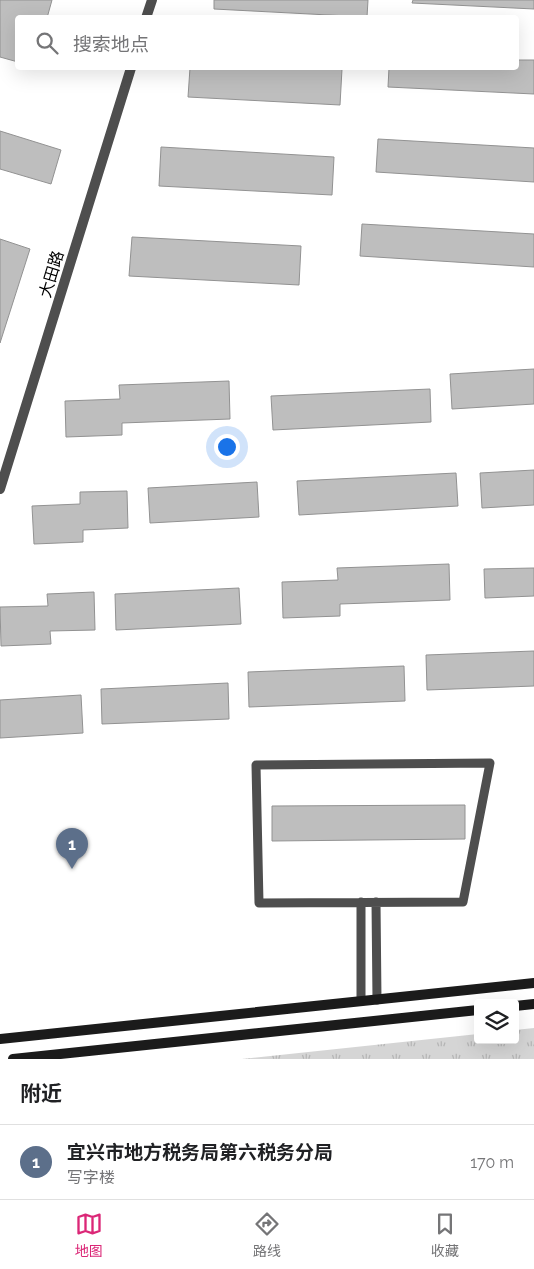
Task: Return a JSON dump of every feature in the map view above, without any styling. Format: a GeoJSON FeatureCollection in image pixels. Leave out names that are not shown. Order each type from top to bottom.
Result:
{"type":"FeatureCollection","features":[{"type":"Feature","properties":{"kind":"main road"},"geometry":{"type":"LineString","coordinates":[[0,1039],[534,983]]}},
{"type":"Feature","properties":{"kind":"main road"},"geometry":{"type":"LineString","coordinates":[[519,1006],[534,1004]]}},
{"type":"Feature","properties":{"kind":"main road"},"geometry":{"type":"LineString","coordinates":[[12,1059],[474,1010]]}},
{"type":"Feature","properties":{"kind":"street"},"geometry":{"type":"LineString","coordinates":[[147,15],[152,0]]}},
{"type":"Feature","properties":{"kind":"street","name":"大田路"},"geometry":{"type":"LineString","coordinates":[[0,489],[130,70]]}},
{"type":"Feature","properties":{"kind":"lane"},"geometry":{"type":"LineString","coordinates":[[490,763],[463,902],[376,902],[258,903],[256,765],[490,763]]}},
{"type":"Feature","properties":{"kind":"lane"},"geometry":{"type":"LineString","coordinates":[[361,902],[361,1002]]}},
{"type":"Feature","properties":{"kind":"lane"},"geometry":{"type":"LineString","coordinates":[[376,902],[377,1000]]}},
{"type":"Feature","properties":{"kind":"green space"},"geometry":{"type":"Polygon","coordinates":[[[534,1028],[534,1059],[242,1059],[474,1034],[474,1044],[519,1044],[519,1030],[534,1028]]]}},
{"type":"Feature","properties":{"kind":"building"},"geometry":{"type":"Polygon","coordinates":[[[0,0],[52,0],[48,15],[15,15],[15,61],[0,57],[0,0]]]}},
{"type":"Feature","properties":{"kind":"building"},"geometry":{"type":"Polygon","coordinates":[[[214,0],[368,0],[367,15],[329,15],[214,9],[214,0]]]}},
{"type":"Feature","properties":{"kind":"building"},"geometry":{"type":"Polygon","coordinates":[[[413,0],[534,0],[534,9],[412,3],[413,0]]]}},
{"type":"Feature","properties":{"kind":"building"},"geometry":{"type":"Polygon","coordinates":[[[519,60],[534,60],[534,94],[388,87],[389,70],[519,70],[519,60]]]}},
{"type":"Feature","properties":{"kind":"building"},"geometry":{"type":"Polygon","coordinates":[[[190,70],[342,70],[340,105],[188,97],[190,70]]]}},
{"type":"Feature","properties":{"kind":"building"},"geometry":{"type":"Polygon","coordinates":[[[0,131],[61,150],[51,184],[0,169],[0,131]]]}},
{"type":"Feature","properties":{"kind":"building"},"geometry":{"type":"Polygon","coordinates":[[[378,139],[534,148],[534,182],[376,172],[378,139]]]}},
{"type":"Feature","properties":{"kind":"building"},"geometry":{"type":"Polygon","coordinates":[[[161,147],[334,157],[332,195],[159,186],[161,147]]]}},
{"type":"Feature","properties":{"kind":"building"},"geometry":{"type":"Polygon","coordinates":[[[362,224],[534,234],[534,267],[360,256],[362,224]]]}},
{"type":"Feature","properties":{"kind":"building"},"geometry":{"type":"Polygon","coordinates":[[[132,237],[301,246],[299,285],[129,276],[132,237]]]}},
{"type":"Feature","properties":{"kind":"building"},"geometry":{"type":"Polygon","coordinates":[[[0,239],[30,249],[0,343],[0,239]]]}},
{"type":"Feature","properties":{"kind":"building"},"geometry":{"type":"Polygon","coordinates":[[[534,369],[534,404],[452,409],[450,374],[534,369]]]}},
{"type":"Feature","properties":{"kind":"building"},"geometry":{"type":"Polygon","coordinates":[[[229,381],[230,419],[122,423],[122,435],[66,437],[65,401],[120,399],[119,385],[229,381]]]}},
{"type":"Feature","properties":{"kind":"building"},"geometry":{"type":"Polygon","coordinates":[[[430,389],[431,422],[273,430],[271,396],[430,389]]]}},
{"type":"Feature","properties":{"kind":"building"},"geometry":{"type":"Polygon","coordinates":[[[534,470],[534,505],[482,508],[480,473],[534,470]]]}},
{"type":"Feature","properties":{"kind":"building"},"geometry":{"type":"Polygon","coordinates":[[[456,473],[458,506],[299,515],[297,481],[456,473]]]}},
{"type":"Feature","properties":{"kind":"building"},"geometry":{"type":"Polygon","coordinates":[[[257,482],[259,517],[150,523],[148,488],[257,482]]]}},
{"type":"Feature","properties":{"kind":"building"},"geometry":{"type":"Polygon","coordinates":[[[127,491],[128,528],[83,530],[83,542],[34,544],[32,506],[80,504],[80,492],[127,491]]]}},
{"type":"Feature","properties":{"kind":"building"},"geometry":{"type":"Polygon","coordinates":[[[449,564],[450,600],[340,604],[340,616],[283,618],[282,582],[338,580],[337,568],[449,564]]]}},
{"type":"Feature","properties":{"kind":"building"},"geometry":{"type":"Polygon","coordinates":[[[534,568],[534,596],[485,598],[484,569],[534,568]]]}},
{"type":"Feature","properties":{"kind":"building"},"geometry":{"type":"Polygon","coordinates":[[[239,588],[241,624],[116,630],[115,594],[239,588]]]}},
{"type":"Feature","properties":{"kind":"building"},"geometry":{"type":"Polygon","coordinates":[[[94,592],[95,630],[50,631],[51,644],[1,646],[0,607],[48,606],[47,594],[94,592]]]}},
{"type":"Feature","properties":{"kind":"building"},"geometry":{"type":"Polygon","coordinates":[[[534,651],[534,686],[427,690],[426,655],[534,651]]]}},
{"type":"Feature","properties":{"kind":"building"},"geometry":{"type":"Polygon","coordinates":[[[404,666],[405,701],[249,707],[248,672],[404,666]]]}},
{"type":"Feature","properties":{"kind":"building"},"geometry":{"type":"Polygon","coordinates":[[[228,683],[229,719],[102,724],[101,689],[228,683]]]}},
{"type":"Feature","properties":{"kind":"building"},"geometry":{"type":"Polygon","coordinates":[[[81,695],[83,733],[0,738],[0,700],[81,695]]]}},
{"type":"Feature","properties":{"kind":"building"},"geometry":{"type":"Polygon","coordinates":[[[465,805],[465,839],[272,841],[272,806],[465,805]]]}},
{"type":"Feature","properties":{"kind":"place","name":"宜兴市地方税务局第六税务分局"},"geometry":{"type":"Point","coordinates":[72,869]}}]}
